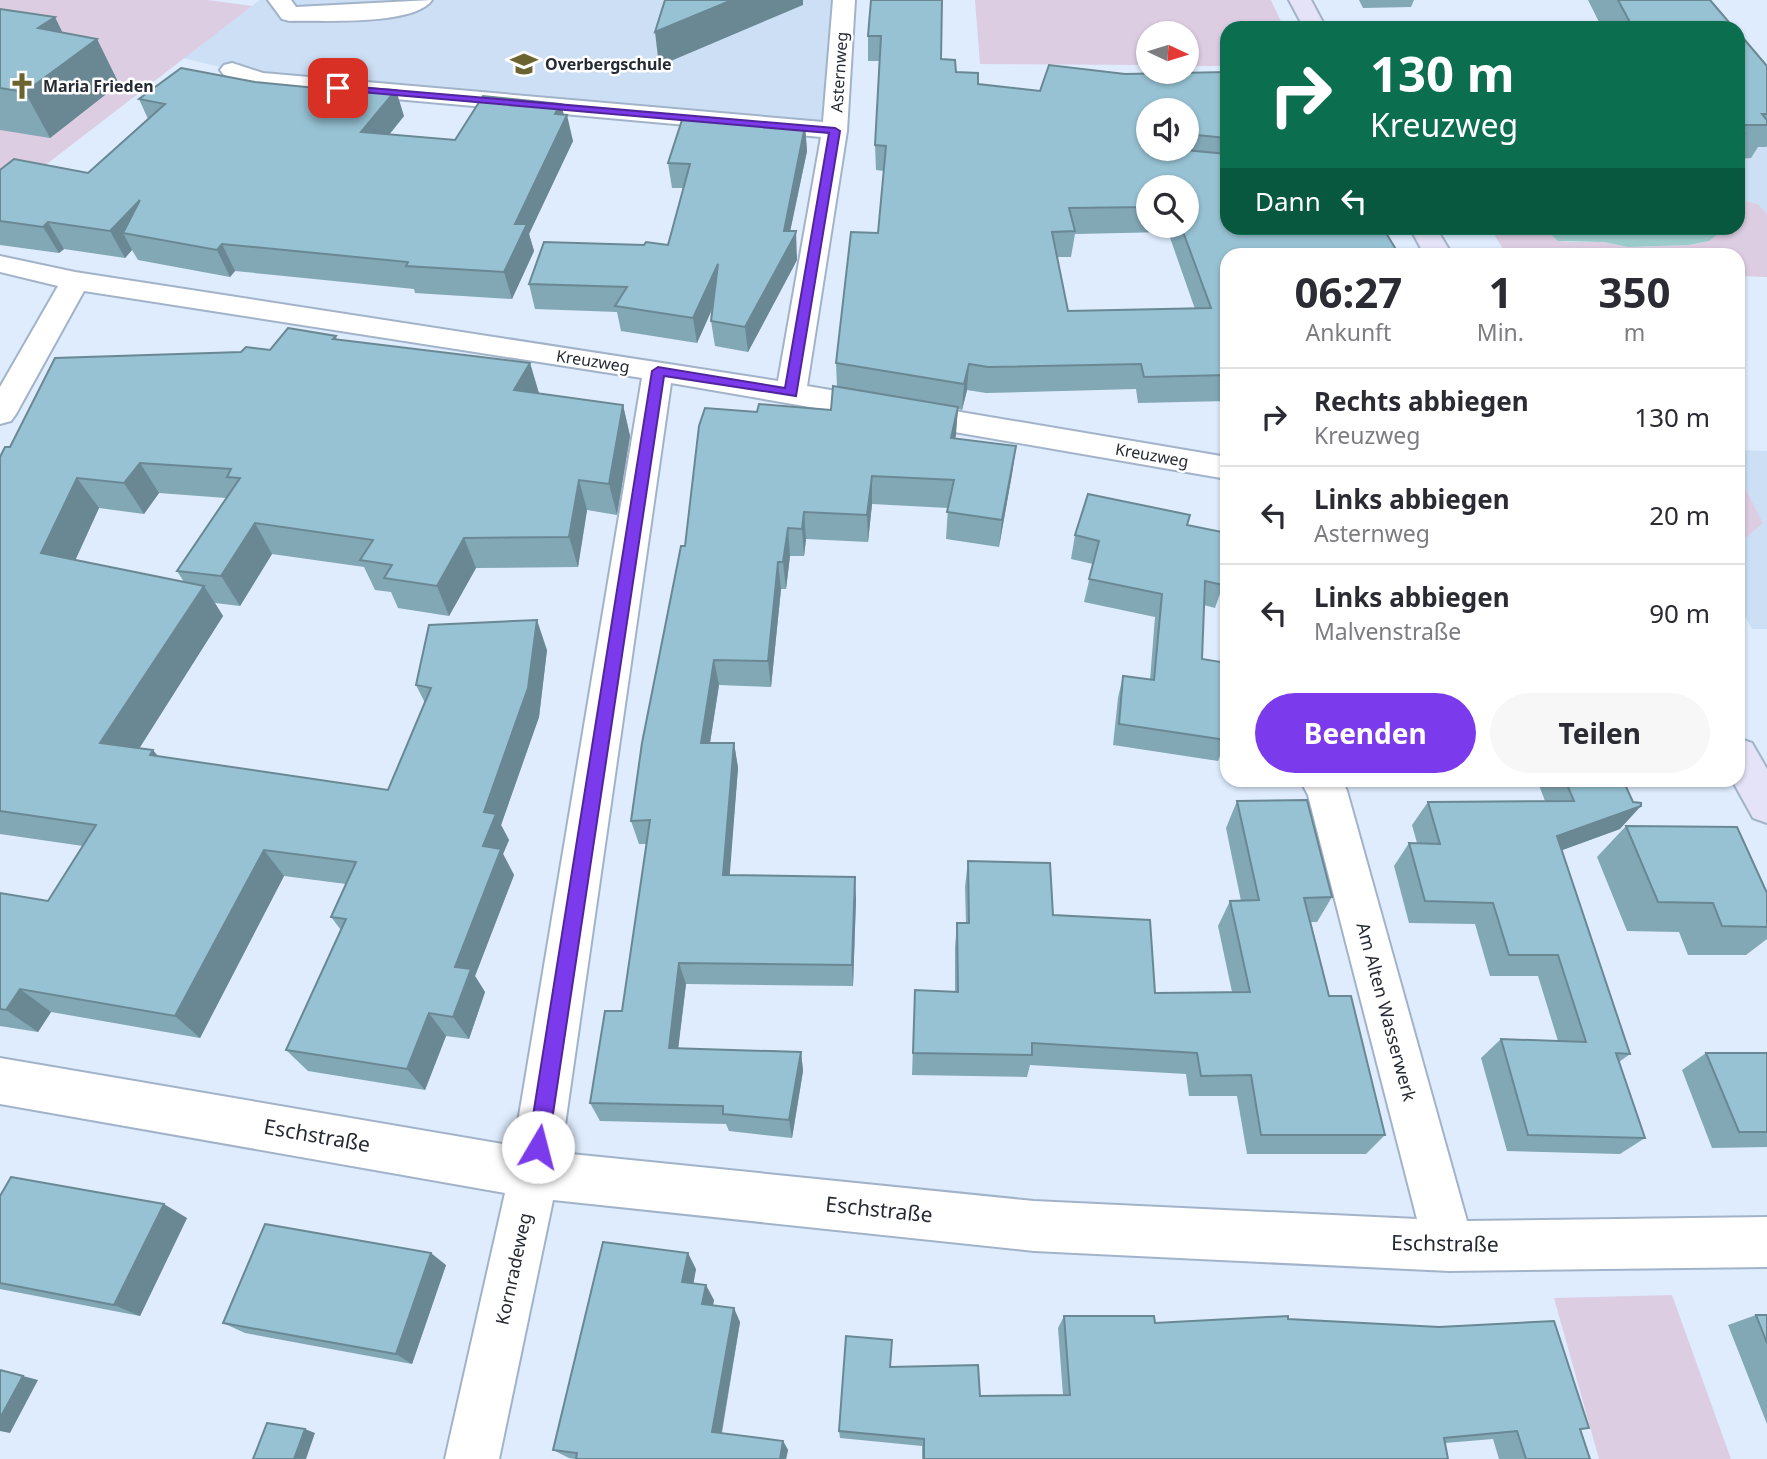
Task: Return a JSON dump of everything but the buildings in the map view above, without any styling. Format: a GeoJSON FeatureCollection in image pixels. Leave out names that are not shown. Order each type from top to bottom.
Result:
{"type":"FeatureCollection","features":[{"type":"Feature","properties":{"kind":"street"},"geometry":{"type":"LineString","coordinates":[[279,0],[290,14],[400,10],[421,0]]}},
{"type":"Feature","properties":{"kind":"street","name":"Asternweg"},"geometry":{"type":"LineString","coordinates":[[791,393],[835,131],[845,0]]}},
{"type":"Feature","properties":{"kind":"street"},"geometry":{"type":"LineString","coordinates":[[1300,0],[1311,21]]}},
{"type":"Feature","properties":{"kind":"street"},"geometry":{"type":"LineString","coordinates":[[232,70],[260,80],[835,131]]}},
{"type":"Feature","properties":{"kind":"street","name":"Kreuzweg"},"geometry":{"type":"LineString","coordinates":[[0,264],[75,281],[658,371],[1220,467]]}},
{"type":"Feature","properties":{"kind":"street"},"geometry":{"type":"LineString","coordinates":[[0,414],[75,281]]}},
{"type":"Feature","properties":{"kind":"street","name":"Kornradeweg"},"geometry":{"type":"LineString","coordinates":[[472,1459],[534,1174],[658,371]]}},
{"type":"Feature","properties":{"kind":"street"},"geometry":{"type":"LineString","coordinates":[[1745,767],[1767,806]]}},
{"type":"Feature","properties":{"kind":"street","name":"Am Alten Wasserwerk"},"geometry":{"type":"LineString","coordinates":[[1324,787],[1449,1246]]}},
{"type":"Feature","properties":{"kind":"street","name":"Eschstraße"},"geometry":{"type":"LineString","coordinates":[[0,1081],[534,1174],[1034,1226],[1449,1246],[1767,1242]]}},
{"type":"Feature","properties":{"kind":"shaded area"},"geometry":{"type":"Polygon","coordinates":[[[0,0],[208,0],[252,6],[0,200],[0,0]]]}},
{"type":"Feature","properties":{"kind":"shaded area","name":"Overbergschule"},"geometry":{"type":"Polygon","coordinates":[[[260,0],[844,0],[835,131],[232,70],[183,58],[260,0]]]}},
{"type":"Feature","properties":{"kind":"shaded area"},"geometry":{"type":"Polygon","coordinates":[[[975,0],[1271,0],[1281,21],[1220,21],[1220,66],[1199,66],[1199,21],[1136,21],[1136,65],[980,64],[975,0]]]}},
{"type":"Feature","properties":{"kind":"shaded area"},"geometry":{"type":"Polygon","coordinates":[[[1745,71],[1767,73],[1767,214],[1758,204],[1745,201],[1745,71]]]}},
{"type":"Feature","properties":{"kind":"shaded area"},"geometry":{"type":"Polygon","coordinates":[[[1745,201],[1758,204],[1767,214],[1767,277],[1745,276],[1745,248],[1503,248],[1494,235],[1551,235],[1558,241],[1604,242],[1628,247],[1689,245],[1709,241],[1713,235],[1745,235],[1745,201]]]}},
{"type":"Feature","properties":{"kind":"shaded area"},"geometry":{"type":"Polygon","coordinates":[[[1551,235],[1716,235],[1709,241],[1689,245],[1628,247],[1604,242],[1558,241],[1551,235]]]}},
{"type":"Feature","properties":{"kind":"shaded area"},"geometry":{"type":"Polygon","coordinates":[[[1745,450],[1767,451],[1767,629],[1752,629],[1745,616],[1745,537],[1763,523],[1745,488],[1745,450]]]}},
{"type":"Feature","properties":{"kind":"shaded area"},"geometry":{"type":"Polygon","coordinates":[[[1745,488],[1763,523],[1745,537],[1745,488]]]}},
{"type":"Feature","properties":{"kind":"shaded area"},"geometry":{"type":"Polygon","coordinates":[[[1672,1295],[1731,1459],[1599,1459],[1554,1298],[1672,1295]]]}},
{"type":"Feature","properties":{"kind":"place","name":"Overbergschule"},"geometry":{"type":"Point","coordinates":[524,64]}},
{"type":"Feature","properties":{"kind":"place","name":"Maria Frieden"},"geometry":{"type":"Point","coordinates":[22,86]}},
{"type":"Feature","properties":{"kind":"route"},"geometry":{"type":"LineString","coordinates":[[338,88],[835,131],[791,393],[658,371],[565,958],[538,1147]]}}]}
